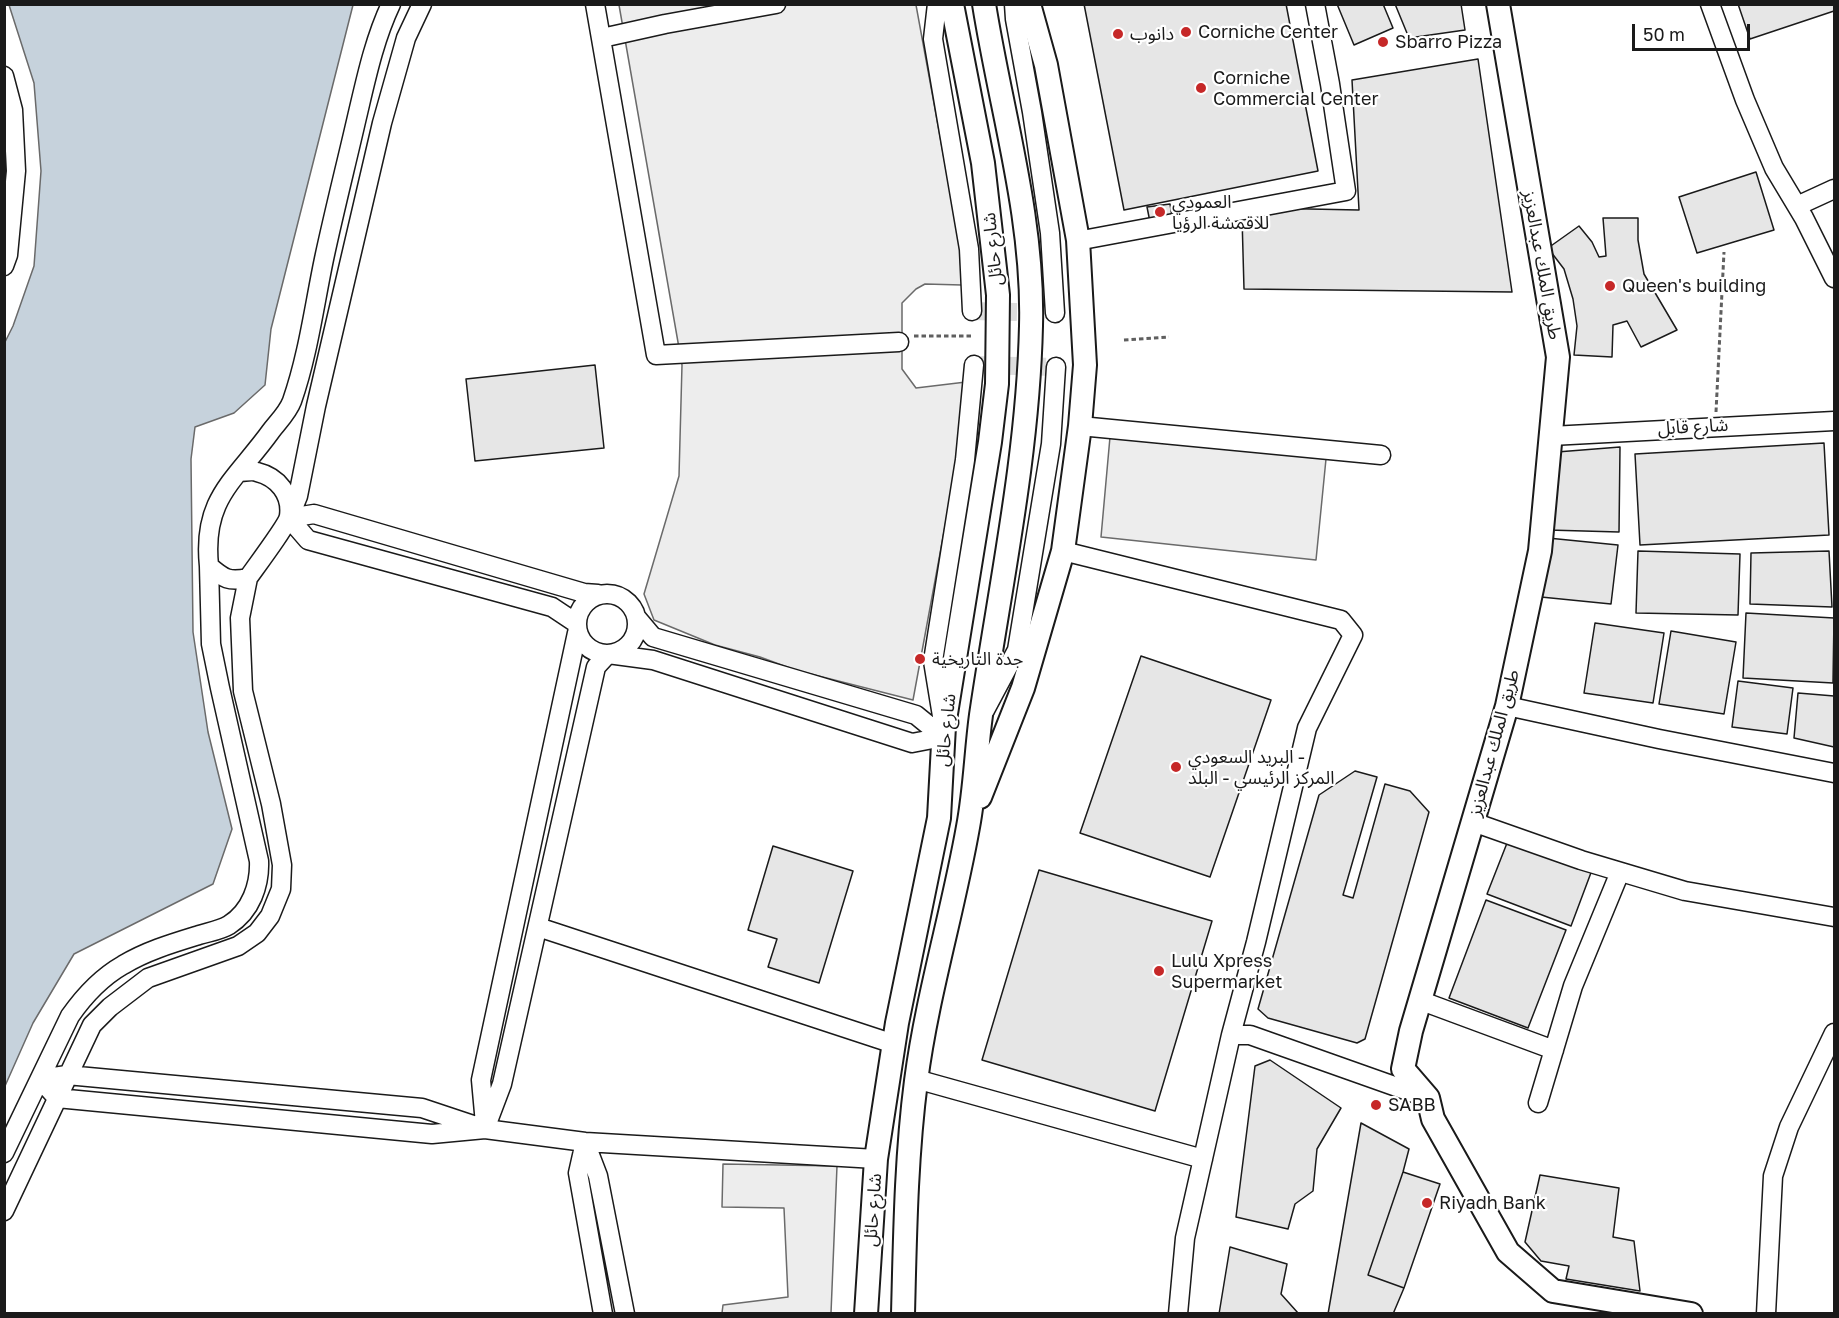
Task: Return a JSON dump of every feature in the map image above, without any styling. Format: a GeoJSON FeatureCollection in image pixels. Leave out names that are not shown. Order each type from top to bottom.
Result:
{"type":"FeatureCollection","features":[{"type":"Feature","properties":{"kind":"main road","name":"شارع حائل"},"geometry":{"type":"LineString","coordinates":[[866,1314],[876,1159],[894,1044],[939,818],[943,731],[990,442],[997,384],[998,296],[983,163],[952,4]]}},
{"type":"Feature","properties":{"kind":"main road","name":"شارع حائل"},"geometry":{"type":"LineString","coordinates":[[903,1314],[907,1174],[916,1079],[969,826],[981,717],[1025,432],[1031,324],[1029,267],[1021,195],[984,4]]}},
{"type":"Feature","properties":{"kind":"main road"},"geometry":{"type":"LineString","coordinates":[[969,826],[1023,688],[1063,551],[1080,426],[1085,365],[1077,241],[1046,65],[1029,4]]}},
{"type":"Feature","properties":{"kind":"main road","name":"طريق الملك عبدالعزيز"},"geometry":{"type":"LineString","coordinates":[[1498,4],[1558,357],[1551,436],[1539,551],[1507,706],[1419,1000],[1403,1069],[1428,1098],[1433,1119],[1508,1252],[1553,1291],[1687,1313]]}},
{"type":"Feature","properties":{"kind":"street"},"geometry":{"type":"LineString","coordinates":[[4,1153],[70,1016],[81,1000],[122,966],[152,951],[229,925],[243,913],[260,878],[259,861],[211,644],[208,536],[217,502],[225,488],[291,404],[307,349],[324,258],[370,62],[391,4]]}},
{"type":"Feature","properties":{"kind":"street"},"geometry":{"type":"LineString","coordinates":[[4,1211],[92,1025],[110,1007],[148,978],[238,946],[257,933],[270,915],[281,889],[282,865],[271,804],[243,691],[240,618],[248,578],[289,518],[298,496],[316,406],[382,123],[406,38],[422,4]]}},
{"type":"Feature","properties":{"kind":"street"},"geometry":{"type":"LineString","coordinates":[[595,4],[656,355],[904,339]]}},
{"type":"Feature","properties":{"kind":"street"},"geometry":{"type":"LineString","coordinates":[[602,39],[665,24],[776,4]]}},
{"type":"Feature","properties":{"kind":"street"},"geometry":{"type":"LineString","coordinates":[[937,4],[933,39],[969,249],[972,311]]}},
{"type":"Feature","properties":{"kind":"street"},"geometry":{"type":"LineString","coordinates":[[1014,4],[1050,233],[1055,313]]}},
{"type":"Feature","properties":{"kind":"street"},"geometry":{"type":"LineString","coordinates":[[1077,241],[1346,191],[1315,4]]}},
{"type":"Feature","properties":{"kind":"street"},"geometry":{"type":"LineString","coordinates":[[1710,4],[1745,100],[1774,168],[1797,206],[1834,278]]}},
{"type":"Feature","properties":{"kind":"street"},"geometry":{"type":"LineString","coordinates":[[4,76],[13,110],[16,171],[8,255],[4,266]]}},
{"type":"Feature","properties":{"kind":"street"},"geometry":{"type":"LineString","coordinates":[[1797,206],[1834,189]]}},
{"type":"Feature","properties":{"kind":"street"},"geometry":{"type":"LineString","coordinates":[[943,731],[933,661],[965,460],[974,365]]}},
{"type":"Feature","properties":{"kind":"street"},"geometry":{"type":"LineString","coordinates":[[981,717],[1017,650],[1051,444],[1056,368]]}},
{"type":"Feature","properties":{"kind":"street","name":"شارع قابل"},"geometry":{"type":"LineString","coordinates":[[1551,436],[1834,421]]}},
{"type":"Feature","properties":{"kind":"street"},"geometry":{"type":"LineString","coordinates":[[1080,426],[1381,455]]}},
{"type":"Feature","properties":{"kind":"street"},"geometry":{"type":"LineString","coordinates":[[239,472],[256,471],[273,478],[284,489],[288,498],[289,518],[308,540],[552,607],[577,628],[582,641],[598,653],[653,660],[912,743],[943,731]]}},
{"type":"Feature","properties":{"kind":"street"},"geometry":{"type":"LineString","coordinates":[[289,518],[314,514],[584,593],[618,595],[627,600],[637,618],[653,637],[916,715],[943,731]]}},
{"type":"Feature","properties":{"kind":"street"},"geometry":{"type":"LineString","coordinates":[[1063,551],[1341,620],[1353,635],[1307,728],[1256,942],[1231,1035],[1185,1238],[1178,1314]]}},
{"type":"Feature","properties":{"kind":"street"},"geometry":{"type":"LineString","coordinates":[[209,566],[220,576],[233,581],[248,578]]}},
{"type":"Feature","properties":{"kind":"street"},"geometry":{"type":"LineString","coordinates":[[485,1130],[481,1080],[577,628],[577,614],[589,598],[598,594]]}},
{"type":"Feature","properties":{"kind":"street"},"geometry":{"type":"LineString","coordinates":[[485,1130],[502,1084],[596,667],[608,654],[618,652],[634,638],[637,618]]}},
{"type":"Feature","properties":{"kind":"street"},"geometry":{"type":"LineString","coordinates":[[1507,706],[1659,739],[1834,773]]}},
{"type":"Feature","properties":{"kind":"street"},"geometry":{"type":"LineString","coordinates":[[1473,822],[1581,860],[1685,891],[1834,917]]}},
{"type":"Feature","properties":{"kind":"street"},"geometry":{"type":"LineString","coordinates":[[1538,1102],[1573,987],[1620,872]]}},
{"type":"Feature","properties":{"kind":"street"},"geometry":{"type":"LineString","coordinates":[[538,927],[894,1044]]}},
{"type":"Feature","properties":{"kind":"street"},"geometry":{"type":"LineString","coordinates":[[1419,1000],[1554,1050]]}},
{"type":"Feature","properties":{"kind":"street"},"geometry":{"type":"LineString","coordinates":[[1766,1314],[1773,1176],[1789,1127],[1834,1033]]}},
{"type":"Feature","properties":{"kind":"street"},"geometry":{"type":"LineString","coordinates":[[1231,1035],[1250,1035],[1428,1098]]}},
{"type":"Feature","properties":{"kind":"street"},"geometry":{"type":"LineString","coordinates":[[40,1079],[67,1075],[422,1108],[485,1130]]}},
{"type":"Feature","properties":{"kind":"street"},"geometry":{"type":"LineString","coordinates":[[40,1079],[57,1098],[432,1134],[485,1130],[585,1142],[876,1159]]}},
{"type":"Feature","properties":{"kind":"street"},"geometry":{"type":"LineString","coordinates":[[916,1079],[1203,1159]]}},
{"type":"Feature","properties":{"kind":"street"},"geometry":{"type":"LineString","coordinates":[[585,1142],[578,1173],[603,1314]]}},
{"type":"Feature","properties":{"kind":"street"},"geometry":{"type":"LineString","coordinates":[[585,1142],[598,1176],[625,1314]]}},
{"type":"Feature","properties":{"kind":"path"},"geometry":{"type":"LineString","coordinates":[[1715,426],[1724,252]]}},
{"type":"Feature","properties":{"kind":"path"},"geometry":{"type":"LineString","coordinates":[[904,339],[972,336]]}},
{"type":"Feature","properties":{"kind":"path"},"geometry":{"type":"LineString","coordinates":[[1124,340],[1169,337]]}},
{"type":"Feature","properties":{"kind":"shaded area"},"geometry":{"type":"Polygon","coordinates":[[[9,5],[353,5],[271,329],[265,385],[234,413],[195,427],[191,459],[193,632],[208,732],[232,829],[213,884],[74,954],[33,1023],[5,1086],[4,344],[13,326],[34,266],[41,171],[34,83],[9,5]]]}},
{"type":"Feature","properties":{"kind":"shaded area"},"geometry":{"type":"Polygon","coordinates":[[[619,5],[916,5],[959,240],[962,285],[925,284],[916,289],[902,303],[902,369],[916,388],[966,382],[958,456],[913,700],[795,670],[760,657],[715,645],[654,620],[644,594],[679,476],[682,365],[619,5]]]}},
{"type":"Feature","properties":{"kind":"shaded area"},"geometry":{"type":"Polygon","coordinates":[[[1110,437],[1326,459],[1316,560],[1101,537],[1110,437]]]}},
{"type":"Feature","properties":{"kind":"shaded area"},"geometry":{"type":"Polygon","coordinates":[[[723,1164],[837,1166],[831,1313],[722,1313],[723,1305],[788,1297],[784,1208],[722,1207],[723,1164]]]}},
{"type":"Feature","properties":{"kind":"building","name":"Corniche Commercial Center"},"geometry":{"type":"Polygon","coordinates":[[[1084,4],[1286,4],[1318,171],[1124,210],[1084,4]]]}},
{"type":"Feature","properties":{"kind":"building"},"geometry":{"type":"Polygon","coordinates":[[[1337,4],[1383,4],[1393,28],[1354,45],[1337,4]]]}},
{"type":"Feature","properties":{"kind":"building"},"geometry":{"type":"Polygon","coordinates":[[[1395,4],[1461,4],[1465,30],[1409,38],[1395,4]]]}},
{"type":"Feature","properties":{"kind":"building"},"geometry":{"type":"Polygon","coordinates":[[[1738,4],[1834,4],[1834,11],[1750,39],[1738,4]]]}},
{"type":"Feature","properties":{"kind":"building"},"geometry":{"type":"Polygon","coordinates":[[[1478,59],[1512,292],[1244,289],[1242,217],[1260,208],[1359,210],[1352,80],[1478,59]]]}},
{"type":"Feature","properties":{"kind":"building"},"geometry":{"type":"Polygon","coordinates":[[[1756,172],[1774,230],[1697,253],[1679,197],[1756,172]]]}},
{"type":"Feature","properties":{"kind":"building","name":"العمودي للاقمشة الرؤيا"},"geometry":{"type":"Polygon","coordinates":[[[1170,204],[1172,217],[1150,222],[1147,207],[1170,204]]]}},
{"type":"Feature","properties":{"kind":"building","name":"Queen's building"},"geometry":{"type":"Polygon","coordinates":[[[1603,218],[1638,218],[1638,240],[1644,274],[1677,330],[1641,347],[1627,321],[1613,325],[1612,357],[1574,355],[1577,326],[1573,299],[1564,269],[1548,248],[1579,226],[1592,242],[1599,257],[1606,256],[1603,218]]]}},
{"type":"Feature","properties":{"kind":"building"},"geometry":{"type":"Polygon","coordinates":[[[595,365],[604,448],[475,461],[466,379],[595,365]]]}},
{"type":"Feature","properties":{"kind":"building"},"geometry":{"type":"Polygon","coordinates":[[[1824,443],[1829,535],[1640,545],[1635,454],[1824,443]]]}},
{"type":"Feature","properties":{"kind":"building"},"geometry":{"type":"Polygon","coordinates":[[[1620,447],[1619,532],[1548,530],[1557,452],[1620,447]]]}},
{"type":"Feature","properties":{"kind":"building"},"geometry":{"type":"Polygon","coordinates":[[[1548,538],[1618,545],[1611,604],[1541,597],[1548,538]]]}},
{"type":"Feature","properties":{"kind":"building"},"geometry":{"type":"Polygon","coordinates":[[[1638,551],[1740,554],[1738,615],[1636,613],[1638,551]]]}},
{"type":"Feature","properties":{"kind":"building"},"geometry":{"type":"Polygon","coordinates":[[[1829,551],[1832,607],[1750,604],[1751,553],[1829,551]]]}},
{"type":"Feature","properties":{"kind":"building"},"geometry":{"type":"Polygon","coordinates":[[[1746,613],[1834,618],[1833,683],[1743,678],[1746,613]]]}},
{"type":"Feature","properties":{"kind":"building"},"geometry":{"type":"Polygon","coordinates":[[[1595,623],[1664,633],[1653,703],[1584,693],[1595,623]]]}},
{"type":"Feature","properties":{"kind":"building"},"geometry":{"type":"Polygon","coordinates":[[[1671,631],[1736,642],[1724,714],[1659,704],[1671,631]]]}},
{"type":"Feature","properties":{"kind":"building","name":"البريد السعودي - المركز الرئيسي - البلد"},"geometry":{"type":"Polygon","coordinates":[[[1141,656],[1271,700],[1210,877],[1080,833],[1141,656]]]}},
{"type":"Feature","properties":{"kind":"building"},"geometry":{"type":"Polygon","coordinates":[[[1738,681],[1793,688],[1787,734],[1732,727],[1738,681]]]}},
{"type":"Feature","properties":{"kind":"building"},"geometry":{"type":"Polygon","coordinates":[[[1798,693],[1834,696],[1834,747],[1794,738],[1798,693]]]}},
{"type":"Feature","properties":{"kind":"building"},"geometry":{"type":"Polygon","coordinates":[[[1355,771],[1377,777],[1343,895],[1353,898],[1385,784],[1410,791],[1429,812],[1365,1039],[1357,1043],[1268,1018],[1258,1009],[1319,795],[1355,771]]]}},
{"type":"Feature","properties":{"kind":"building"},"geometry":{"type":"Polygon","coordinates":[[[1509,838],[1592,870],[1571,926],[1487,894],[1509,838]]]}},
{"type":"Feature","properties":{"kind":"building"},"geometry":{"type":"Polygon","coordinates":[[[773,846],[853,871],[819,983],[768,967],[777,939],[748,930],[773,846]]]}},
{"type":"Feature","properties":{"kind":"building"},"geometry":{"type":"Polygon","coordinates":[[[1039,870],[1212,921],[1155,1111],[982,1060],[1039,870]]]}},
{"type":"Feature","properties":{"kind":"building"},"geometry":{"type":"Polygon","coordinates":[[[1486,900],[1566,930],[1528,1028],[1449,998],[1486,900]]]}},
{"type":"Feature","properties":{"kind":"building"},"geometry":{"type":"Polygon","coordinates":[[[1270,1060],[1341,1108],[1317,1149],[1313,1191],[1295,1204],[1288,1229],[1236,1217],[1255,1066],[1270,1060]]]}},
{"type":"Feature","properties":{"kind":"building"},"geometry":{"type":"Polygon","coordinates":[[[1361,1123],[1409,1149],[1368,1275],[1404,1288],[1393,1314],[1328,1314],[1361,1123]]]}},
{"type":"Feature","properties":{"kind":"building"},"geometry":{"type":"Polygon","coordinates":[[[1403,1172],[1440,1184],[1404,1288],[1368,1275],[1403,1172]]]}},
{"type":"Feature","properties":{"kind":"building"},"geometry":{"type":"Polygon","coordinates":[[[1540,1175],[1619,1188],[1613,1237],[1634,1241],[1640,1291],[1566,1279],[1569,1266],[1541,1261],[1525,1242],[1540,1175]]]}},
{"type":"Feature","properties":{"kind":"building"},"geometry":{"type":"Polygon","coordinates":[[[1230,1247],[1287,1264],[1281,1294],[1301,1314],[1219,1314],[1230,1247]]]}},
{"type":"Feature","properties":{"kind":"tunnel"},"geometry":{"type":"LineString","coordinates":[[972,311],[1055,313]]}},
{"type":"Feature","properties":{"kind":"tunnel"},"geometry":{"type":"LineString","coordinates":[[974,365],[1056,367]]}},
{"type":"Feature","properties":{"kind":"place","name":"Corniche Center"},"geometry":{"type":"Point","coordinates":[1186,32]}},
{"type":"Feature","properties":{"kind":"place","name":"دانوب"},"geometry":{"type":"Point","coordinates":[1118,34]}},
{"type":"Feature","properties":{"kind":"place","name":"Sbarro Pizza"},"geometry":{"type":"Point","coordinates":[1383,42]}},
{"type":"Feature","properties":{"kind":"place","name":"Corniche Commercial Center"},"geometry":{"type":"Point","coordinates":[1201,88]}},
{"type":"Feature","properties":{"kind":"place","name":"العمودي للاقمشة الرؤيا"},"geometry":{"type":"Point","coordinates":[1160,212]}},
{"type":"Feature","properties":{"kind":"place","name":"Queen's building"},"geometry":{"type":"Point","coordinates":[1610,286]}},
{"type":"Feature","properties":{"kind":"place","name":"جدة التاريخية"},"geometry":{"type":"Point","coordinates":[920,659]}},
{"type":"Feature","properties":{"kind":"place","name":"البريد السعودي - المركز الرئيسي - البلد"},"geometry":{"type":"Point","coordinates":[1176,767]}},
{"type":"Feature","properties":{"kind":"place","name":"Lulu Xpress Supermarket"},"geometry":{"type":"Point","coordinates":[1159,971]}},
{"type":"Feature","properties":{"kind":"place","name":"SABB"},"geometry":{"type":"Point","coordinates":[1376,1105]}},
{"type":"Feature","properties":{"kind":"place","name":"Riyadh Bank"},"geometry":{"type":"Point","coordinates":[1427,1203]}}]}
